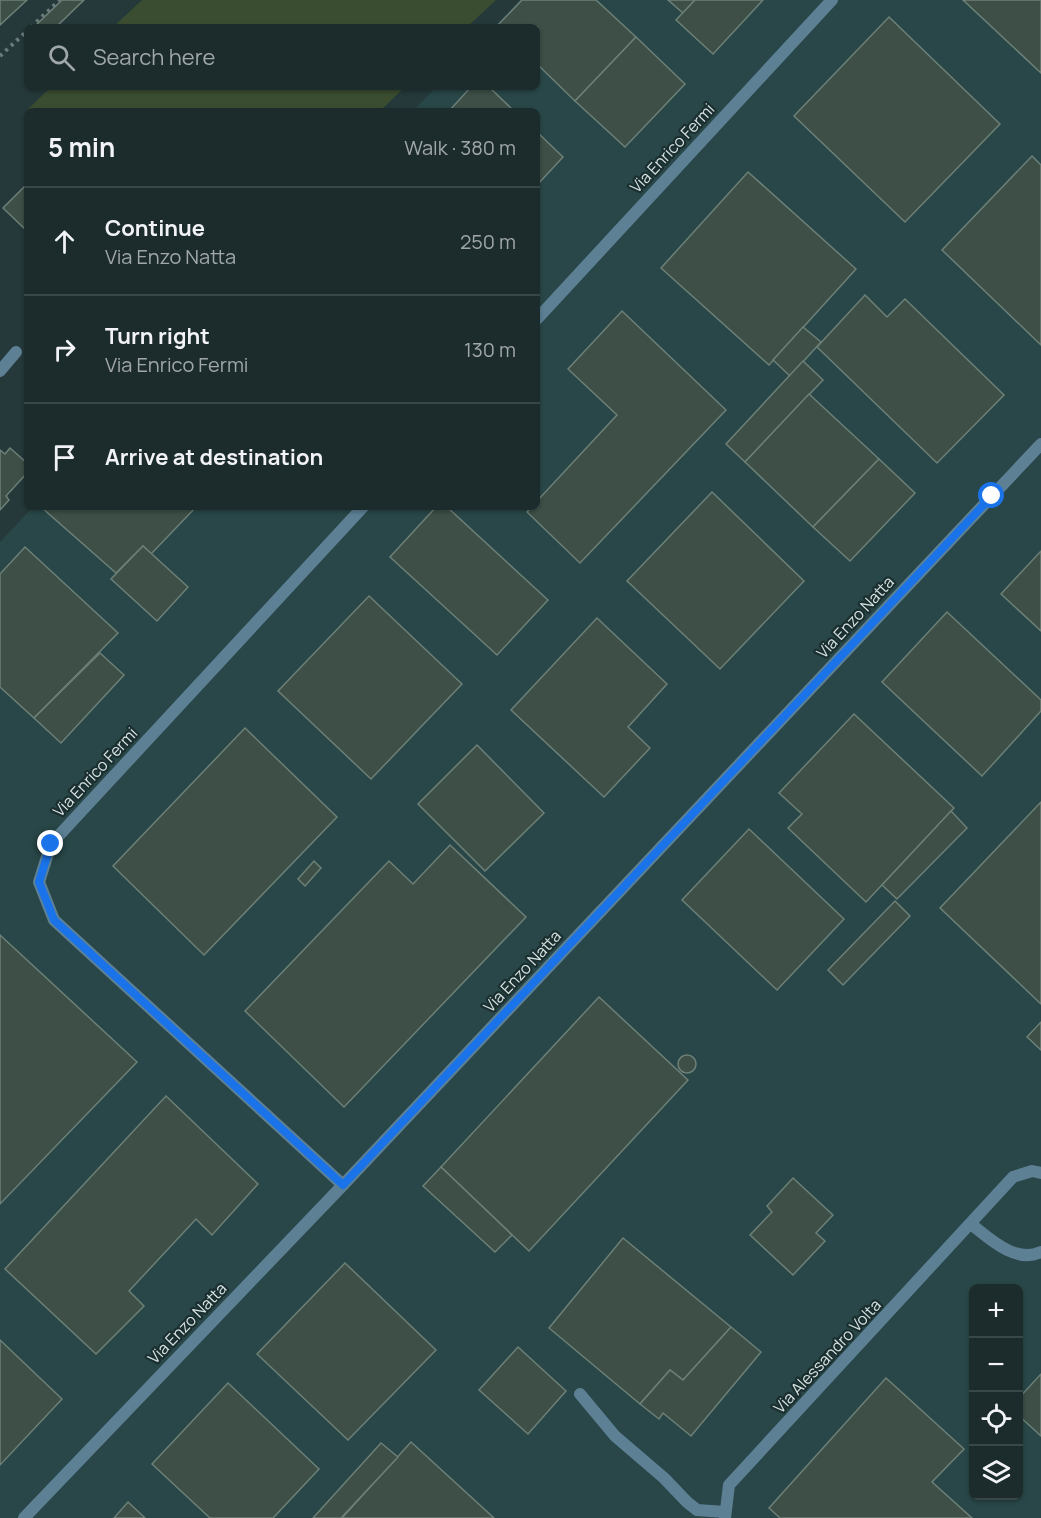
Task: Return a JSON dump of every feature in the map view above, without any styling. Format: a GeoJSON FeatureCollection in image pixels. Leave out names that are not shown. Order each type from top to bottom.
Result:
{"type":"FeatureCollection","features":[{"type":"Feature","properties":{"kind":"street","name":"Via Enrico Fermi"},"geometry":{"type":"LineString","coordinates":[[540,316],[832,0]]}},
{"type":"Feature","properties":{"kind":"street"},"geometry":{"type":"LineString","coordinates":[[0,371],[16,352]]}},
{"type":"Feature","properties":{"kind":"street","name":"Via Enzo Natta"},"geometry":{"type":"LineString","coordinates":[[24,1518],[343,1185],[1041,444]]}},
{"type":"Feature","properties":{"kind":"street","name":"Via Enrico Fermi"},"geometry":{"type":"LineString","coordinates":[[343,1185],[54,920],[39,882],[51,844],[360,510]]}},
{"type":"Feature","properties":{"kind":"street","name":"Via Alessandro Volta"},"geometry":{"type":"LineString","coordinates":[[725,1515],[729,1485],[1013,1177],[1032,1171],[1041,1173]]}},
{"type":"Feature","properties":{"kind":"street"},"geometry":{"type":"LineString","coordinates":[[971,1224],[1004,1250],[1033,1256],[1041,1252]]}},
{"type":"Feature","properties":{"kind":"street"},"geometry":{"type":"LineString","coordinates":[[580,1394],[615,1436],[664,1478],[687,1502],[697,1510],[725,1515]]}},
{"type":"Feature","properties":{"kind":"path"},"geometry":{"type":"LineString","coordinates":[[34,24],[60,0]]}},
{"type":"Feature","properties":{"kind":"path"},"geometry":{"type":"LineString","coordinates":[[0,56],[24,34]]}},
{"type":"Feature","properties":{"kind":"shaded area"},"geometry":{"type":"Polygon","coordinates":[[[520,0],[1041,0],[1041,1518],[0,1518],[0,542],[30,510],[540,510],[540,108],[416,108],[433,90],[540,90],[540,24],[497,24],[520,0]]]}},
{"type":"Feature","properties":{"kind":"green space"},"geometry":{"type":"Polygon","coordinates":[[[142,0],[496,0],[470,24],[116,24],[142,0]]]}},
{"type":"Feature","properties":{"kind":"green space"},"geometry":{"type":"Polygon","coordinates":[[[48,90],[402,90],[383,108],[29,108],[48,90]]]}},
{"type":"Feature","properties":{"kind":"building"},"geometry":{"type":"Polygon","coordinates":[[[0,0],[27,0],[0,25],[0,0]]]}},
{"type":"Feature","properties":{"kind":"building"},"geometry":{"type":"Polygon","coordinates":[[[62,0],[84,0],[59,24],[37,24],[62,0]]]}},
{"type":"Feature","properties":{"kind":"building"},"geometry":{"type":"Polygon","coordinates":[[[522,0],[596,0],[636,37],[575,101],[540,67],[540,24],[499,24],[522,0]]]}},
{"type":"Feature","properties":{"kind":"building"},"geometry":{"type":"Polygon","coordinates":[[[668,0],[695,0],[683,13],[668,0]]]}},
{"type":"Feature","properties":{"kind":"building"},"geometry":{"type":"Polygon","coordinates":[[[695,0],[763,0],[713,54],[676,20],[695,0]]]}},
{"type":"Feature","properties":{"kind":"building"},"geometry":{"type":"Polygon","coordinates":[[[963,0],[1041,0],[1041,73],[963,0]]]}},
{"type":"Feature","properties":{"kind":"building"},"geometry":{"type":"Polygon","coordinates":[[[889,17],[1000,124],[905,222],[794,116],[889,17]]]}},
{"type":"Feature","properties":{"kind":"building"},"geometry":{"type":"Polygon","coordinates":[[[636,37],[685,84],[625,147],[575,101],[636,37]]]}},
{"type":"Feature","properties":{"kind":"building"},"geometry":{"type":"Polygon","coordinates":[[[468,90],[492,90],[511,108],[452,108],[468,90]]]}},
{"type":"Feature","properties":{"kind":"building"},"geometry":{"type":"Polygon","coordinates":[[[540,135],[563,157],[540,182],[540,135]]]}},
{"type":"Feature","properties":{"kind":"building"},"geometry":{"type":"Polygon","coordinates":[[[1032,156],[1041,165],[1041,345],[942,250],[1032,156]]]}},
{"type":"Feature","properties":{"kind":"building"},"geometry":{"type":"Polygon","coordinates":[[[748,172],[856,269],[769,365],[661,268],[748,172]]]}},
{"type":"Feature","properties":{"kind":"building"},"geometry":{"type":"Polygon","coordinates":[[[24,187],[24,228],[3,208],[24,187]]]}},
{"type":"Feature","properties":{"kind":"building"},"geometry":{"type":"Polygon","coordinates":[[[865,295],[887,317],[905,299],[1004,395],[937,463],[817,347],[865,295]]]}},
{"type":"Feature","properties":{"kind":"building"},"geometry":{"type":"Polygon","coordinates":[[[622,311],[726,410],[580,563],[527,512],[540,510],[540,498],[617,415],[568,369],[622,311]]]}},
{"type":"Feature","properties":{"kind":"building"},"geometry":{"type":"Polygon","coordinates":[[[803,327],[821,342],[790,376],[773,360],[803,327]]]}},
{"type":"Feature","properties":{"kind":"building"},"geometry":{"type":"Polygon","coordinates":[[[803,361],[823,380],[745,462],[726,444],[803,361]]]}},
{"type":"Feature","properties":{"kind":"building"},"geometry":{"type":"Polygon","coordinates":[[[809,394],[879,459],[813,527],[745,462],[809,394]]]}},
{"type":"Feature","properties":{"kind":"building"},"geometry":{"type":"Polygon","coordinates":[[[10,448],[24,460],[24,476],[6,496],[9,500],[0,510],[0,450],[5,454],[10,448]]]}},
{"type":"Feature","properties":{"kind":"building"},"geometry":{"type":"Polygon","coordinates":[[[879,459],[915,493],[850,561],[813,527],[879,459]]]}},
{"type":"Feature","properties":{"kind":"building"},"geometry":{"type":"Polygon","coordinates":[[[712,492],[804,581],[720,669],[627,581],[712,492]]]}},
{"type":"Feature","properties":{"kind":"building"},"geometry":{"type":"Polygon","coordinates":[[[44,510],[193,510],[151,554],[143,546],[116,573],[44,510]]]}},
{"type":"Feature","properties":{"kind":"building"},"geometry":{"type":"Polygon","coordinates":[[[433,510],[450,510],[548,600],[497,655],[390,557],[433,510]]]}},
{"type":"Feature","properties":{"kind":"building"},"geometry":{"type":"Polygon","coordinates":[[[143,546],[188,587],[157,621],[111,579],[143,546]]]}},
{"type":"Feature","properties":{"kind":"building"},"geometry":{"type":"Polygon","coordinates":[[[25,547],[118,633],[34,718],[0,687],[0,574],[25,547]]]}},
{"type":"Feature","properties":{"kind":"building"},"geometry":{"type":"Polygon","coordinates":[[[1041,551],[1041,631],[1001,594],[1041,551]]]}},
{"type":"Feature","properties":{"kind":"building"},"geometry":{"type":"Polygon","coordinates":[[[369,596],[462,684],[371,779],[278,691],[369,596]]]}},
{"type":"Feature","properties":{"kind":"building"},"geometry":{"type":"Polygon","coordinates":[[[947,612],[1041,700],[1041,711],[982,776],[882,682],[947,612]]]}},
{"type":"Feature","properties":{"kind":"building"},"geometry":{"type":"Polygon","coordinates":[[[597,618],[667,684],[628,727],[650,748],[604,797],[511,710],[597,618]]]}},
{"type":"Feature","properties":{"kind":"building"},"geometry":{"type":"Polygon","coordinates":[[[100,653],[124,675],[61,743],[34,718],[100,653]]]}},
{"type":"Feature","properties":{"kind":"building"},"geometry":{"type":"Polygon","coordinates":[[[854,714],[954,808],[866,902],[788,828],[802,814],[779,793],[854,714]]]}},
{"type":"Feature","properties":{"kind":"building"},"geometry":{"type":"Polygon","coordinates":[[[245,728],[337,817],[204,955],[113,866],[245,728]]]}},
{"type":"Feature","properties":{"kind":"building"},"geometry":{"type":"Polygon","coordinates":[[[477,745],[544,813],[485,871],[418,804],[477,745]]]}},
{"type":"Feature","properties":{"kind":"building"},"geometry":{"type":"Polygon","coordinates":[[[1041,802],[1041,1004],[940,908],[1041,802]]]}},
{"type":"Feature","properties":{"kind":"building"},"geometry":{"type":"Polygon","coordinates":[[[951,811],[967,828],[897,899],[882,885],[951,811]]]}},
{"type":"Feature","properties":{"kind":"building"},"geometry":{"type":"Polygon","coordinates":[[[749,829],[844,919],[777,990],[682,900],[749,829]]]}},
{"type":"Feature","properties":{"kind":"building"},"geometry":{"type":"Polygon","coordinates":[[[450,845],[526,917],[344,1107],[245,1011],[389,861],[413,884],[450,845]]]}},
{"type":"Feature","properties":{"kind":"building"},"geometry":{"type":"Polygon","coordinates":[[[314,861],[321,868],[305,886],[298,879],[314,861]]]}},
{"type":"Feature","properties":{"kind":"building"},"geometry":{"type":"Polygon","coordinates":[[[895,901],[910,916],[843,985],[828,970],[895,901]]]}},
{"type":"Feature","properties":{"kind":"building"},"geometry":{"type":"Polygon","coordinates":[[[0,935],[137,1062],[0,1204],[0,935]]]}},
{"type":"Feature","properties":{"kind":"building"},"geometry":{"type":"Polygon","coordinates":[[[599,997],[688,1080],[529,1251],[441,1167],[599,997]]]}},
{"type":"Feature","properties":{"kind":"building"},"geometry":{"type":"Polygon","coordinates":[[[1041,1022],[1041,1050],[1027,1037],[1041,1022]]]}},
{"type":"Feature","properties":{"kind":"building"},"geometry":{"type":"Polygon","coordinates":[[[687,1055],[693,1058],[696,1064],[693,1070],[687,1073],[681,1070],[678,1064],[681,1058],[687,1055]]]}},
{"type":"Feature","properties":{"kind":"building"},"geometry":{"type":"Polygon","coordinates":[[[166,1096],[258,1184],[212,1235],[196,1219],[129,1291],[144,1306],[96,1354],[5,1269],[166,1096]]]}},
{"type":"Feature","properties":{"kind":"building"},"geometry":{"type":"Polygon","coordinates":[[[441,1167],[512,1235],[495,1252],[423,1186],[441,1167]]]}},
{"type":"Feature","properties":{"kind":"building"},"geometry":{"type":"Polygon","coordinates":[[[793,1178],[833,1215],[816,1233],[825,1241],[793,1275],[750,1235],[772,1212],[767,1206],[793,1178]]]}},
{"type":"Feature","properties":{"kind":"building"},"geometry":{"type":"Polygon","coordinates":[[[623,1238],[731,1327],[683,1380],[670,1370],[640,1404],[549,1328],[623,1238]]]}},
{"type":"Feature","properties":{"kind":"building"},"geometry":{"type":"Polygon","coordinates":[[[345,1263],[436,1350],[348,1440],[257,1354],[345,1263]]]}},
{"type":"Feature","properties":{"kind":"building"},"geometry":{"type":"Polygon","coordinates":[[[731,1327],[761,1352],[691,1436],[663,1413],[659,1419],[640,1404],[670,1370],[683,1380],[731,1327]]]}},
{"type":"Feature","properties":{"kind":"building"},"geometry":{"type":"Polygon","coordinates":[[[0,1340],[62,1399],[0,1465],[0,1340]]]}},
{"type":"Feature","properties":{"kind":"building"},"geometry":{"type":"Polygon","coordinates":[[[518,1347],[566,1391],[528,1434],[479,1390],[518,1347]]]}},
{"type":"Feature","properties":{"kind":"building"},"geometry":{"type":"Polygon","coordinates":[[[1041,1374],[1041,1436],[1023,1420],[1023,1394],[1041,1374]]]}},
{"type":"Feature","properties":{"kind":"building"},"geometry":{"type":"Polygon","coordinates":[[[886,1378],[964,1449],[932,1482],[972,1518],[780,1518],[769,1508],[886,1378]]]}},
{"type":"Feature","properties":{"kind":"building"},"geometry":{"type":"Polygon","coordinates":[[[228,1383],[319,1469],[273,1518],[210,1518],[152,1464],[228,1383]]]}},
{"type":"Feature","properties":{"kind":"building"},"geometry":{"type":"Polygon","coordinates":[[[411,1442],[494,1518],[342,1518],[411,1442]]]}},
{"type":"Feature","properties":{"kind":"building"},"geometry":{"type":"Polygon","coordinates":[[[381,1443],[398,1457],[341,1518],[313,1518],[381,1443]]]}},
{"type":"Feature","properties":{"kind":"building"},"geometry":{"type":"Polygon","coordinates":[[[128,1502],[145,1518],[114,1518],[128,1502]]]}},
{"type":"Feature","properties":{"kind":"route"},"geometry":{"type":"LineString","coordinates":[[51,844],[39,882],[54,920],[343,1185],[992,496]]}}]}
